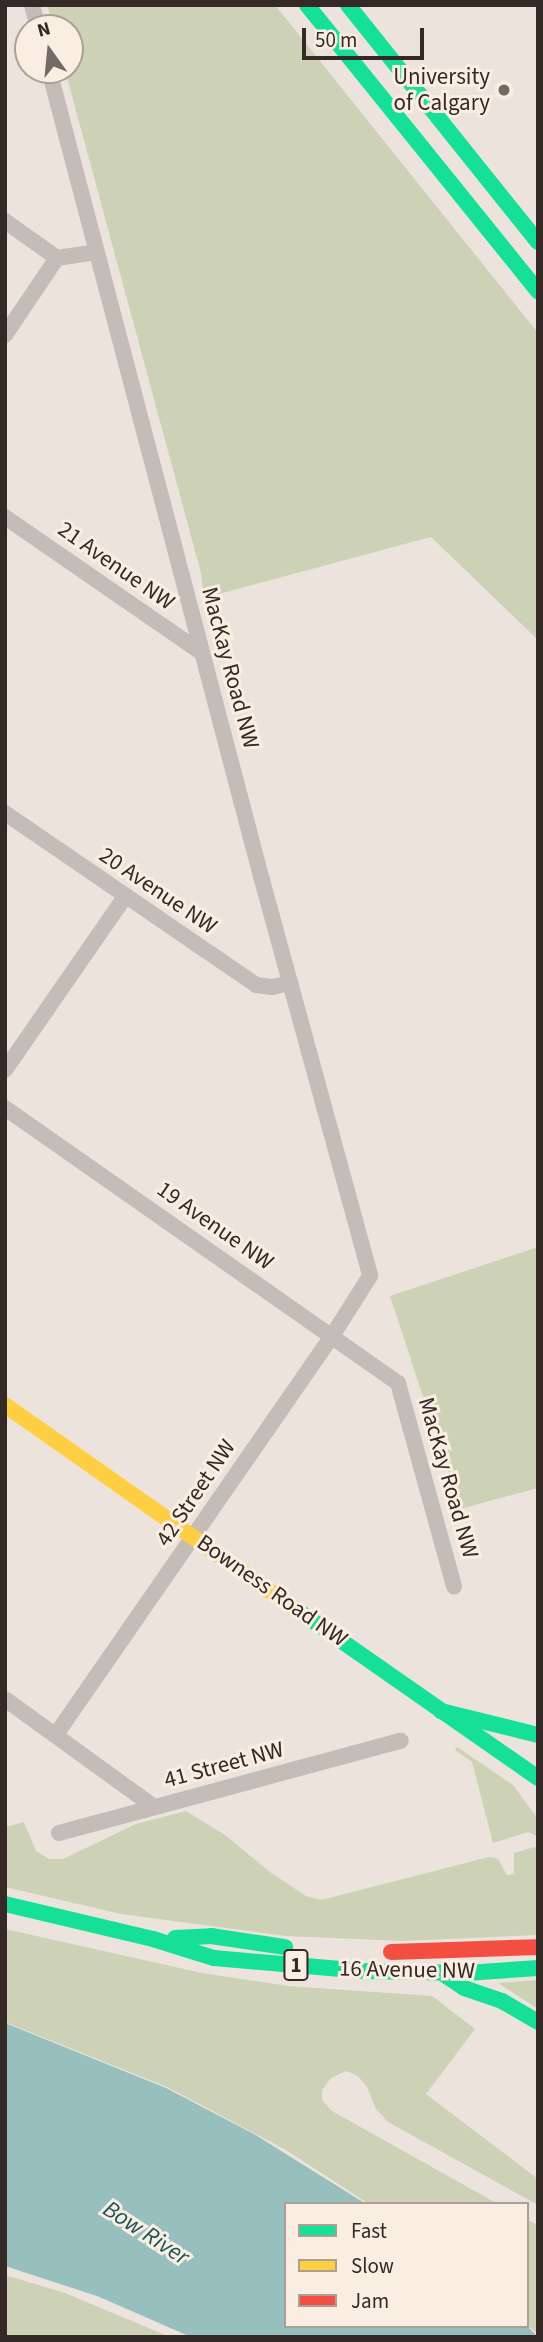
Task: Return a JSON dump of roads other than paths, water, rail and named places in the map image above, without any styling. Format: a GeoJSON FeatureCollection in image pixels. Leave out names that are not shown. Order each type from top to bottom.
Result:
{"type":"FeatureCollection","features":[{"type":"Feature","properties":{"kind":"main road"},"geometry":{"type":"LineString","coordinates":[[307,5],[538,291]]}},
{"type":"Feature","properties":{"kind":"main road"},"geometry":{"type":"LineString","coordinates":[[348,5],[538,242]]}},
{"type":"Feature","properties":{"kind":"main road","name":"Bowness Road NW"},"geometry":{"type":"LineString","coordinates":[[5,1405],[538,1778]]}},
{"type":"Feature","properties":{"kind":"main road"},"geometry":{"type":"LineString","coordinates":[[441,1710],[538,1735]]}},
{"type":"Feature","properties":{"kind":"main road","name":"16 Avenue NW"},"geometry":{"type":"LineString","coordinates":[[5,1904],[153,1939],[215,1958],[363,1971],[442,1973],[538,1968]]}},
{"type":"Feature","properties":{"kind":"main road","name":"16 Avenue NW"},"geometry":{"type":"LineString","coordinates":[[153,1939],[211,1936],[306,1949]]}},
{"type":"Feature","properties":{"kind":"main road","name":"16 Avenue NW"},"geometry":{"type":"LineString","coordinates":[[372,1952],[538,1947]]}},
{"type":"Feature","properties":{"kind":"main road"},"geometry":{"type":"LineString","coordinates":[[442,1973],[464,1989],[502,2001],[538,2022]]}},
{"type":"Feature","properties":{"kind":"street","name":"MacKay Road NW"},"geometry":{"type":"LineString","coordinates":[[53,84],[370,1276]]}},
{"type":"Feature","properties":{"kind":"street"},"geometry":{"type":"LineString","coordinates":[[5,221],[57,258],[97,251]]}},
{"type":"Feature","properties":{"kind":"street"},"geometry":{"type":"LineString","coordinates":[[5,335],[57,258]]}},
{"type":"Feature","properties":{"kind":"street","name":"21 Avenue NW"},"geometry":{"type":"LineString","coordinates":[[5,517],[202,653]]}},
{"type":"Feature","properties":{"kind":"street","name":"20 Avenue NW"},"geometry":{"type":"LineString","coordinates":[[5,813],[256,985],[272,988],[291,984]]}},
{"type":"Feature","properties":{"kind":"street"},"geometry":{"type":"LineString","coordinates":[[5,1070],[125,897]]}},
{"type":"Feature","properties":{"kind":"street","name":"19 Avenue NW"},"geometry":{"type":"LineString","coordinates":[[5,1108],[398,1383]]}},
{"type":"Feature","properties":{"kind":"street","name":"42 Street NW"},"geometry":{"type":"LineString","coordinates":[[56,1734],[332,1336],[370,1276]]}},
{"type":"Feature","properties":{"kind":"street","name":"MacKay Road NW"},"geometry":{"type":"LineString","coordinates":[[398,1383],[454,1586]]}},
{"type":"Feature","properties":{"kind":"street"},"geometry":{"type":"LineString","coordinates":[[5,1699],[154,1808]]}},
{"type":"Feature","properties":{"kind":"street","name":"41 Street NW"},"geometry":{"type":"LineString","coordinates":[[59,1833],[401,1741]]}},
{"type":"Feature","properties":{"kind":"water","name":"Bow River"},"geometry":{"type":"Polygon","coordinates":[[[5,2023],[166,2088],[254,2134],[363,2202],[284,2202],[284,2328],[529,2328],[538,2337],[191,2337],[97,2296],[5,2266],[5,2023]]]}},
{"type":"Feature","properties":{"kind":"place","name":"University of Calgary"},"geometry":{"type":"Point","coordinates":[504,90]}}]}
